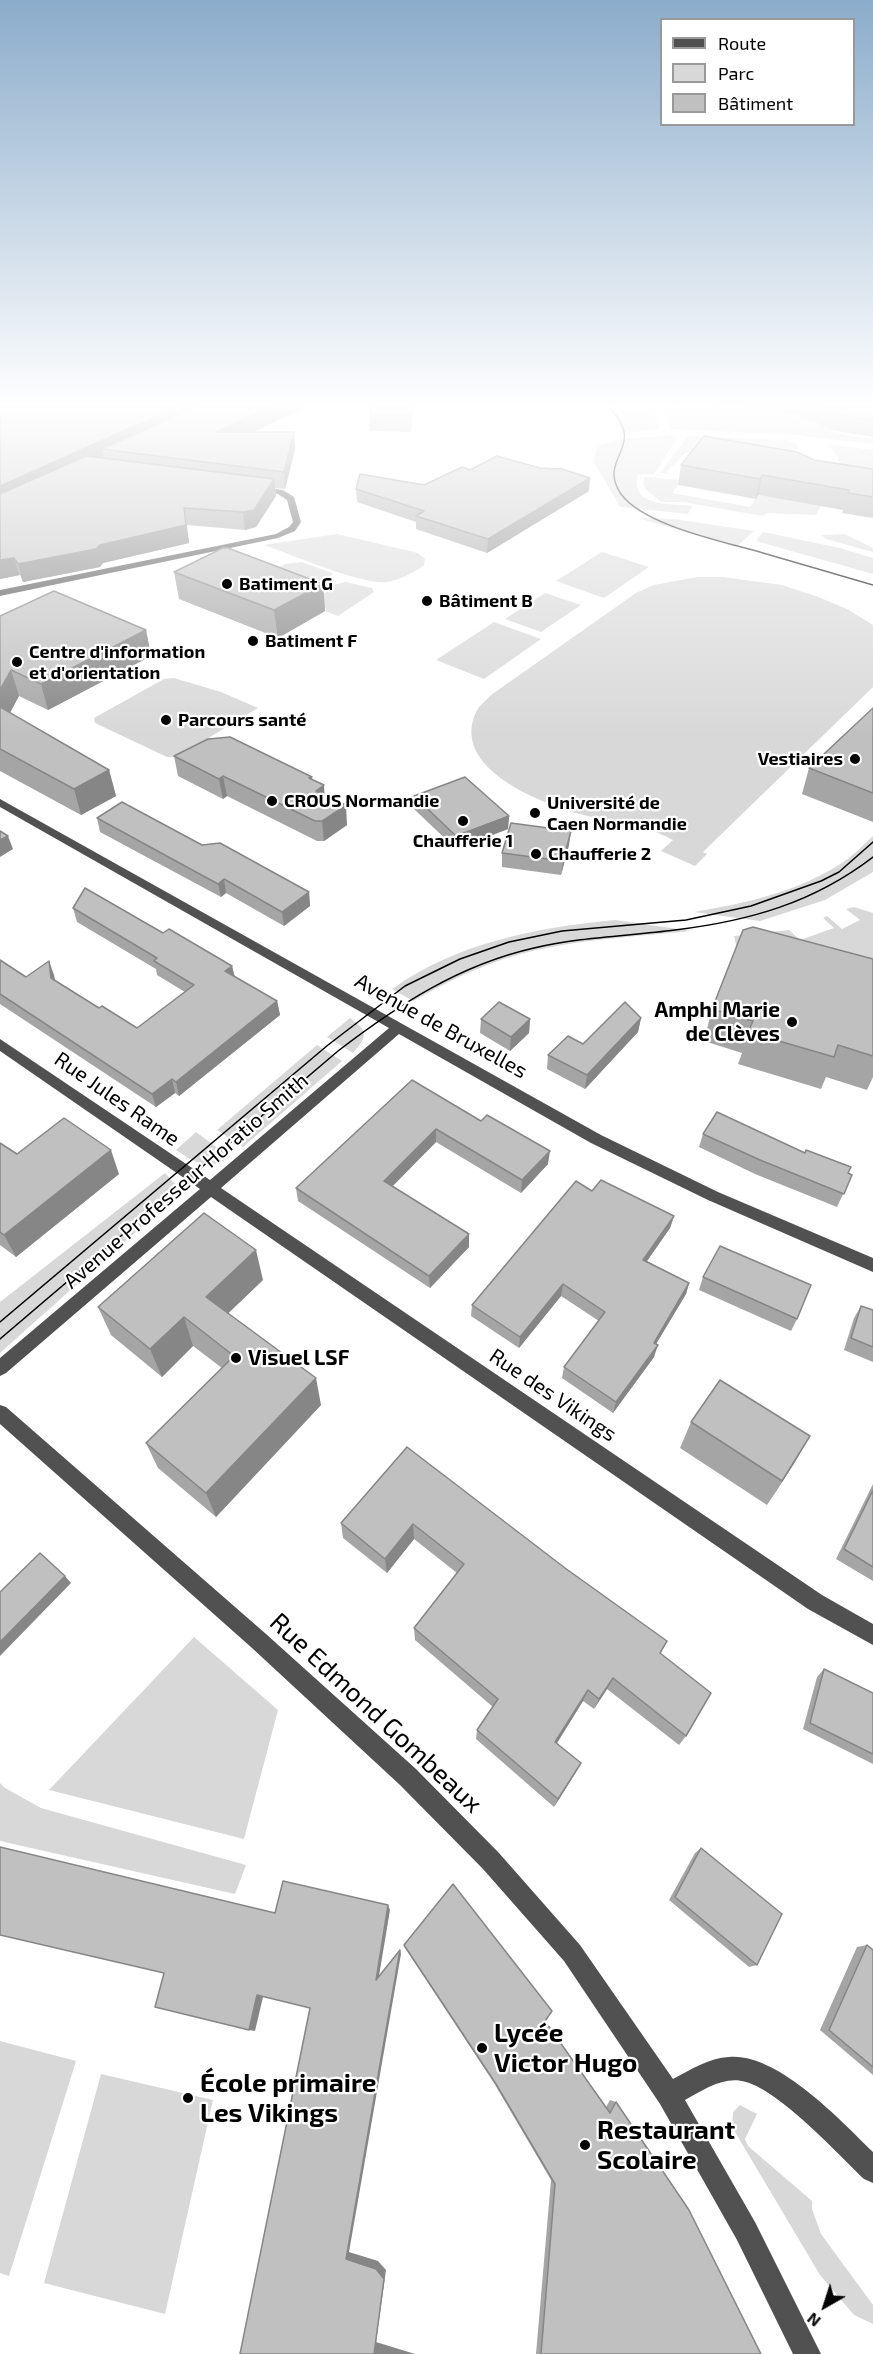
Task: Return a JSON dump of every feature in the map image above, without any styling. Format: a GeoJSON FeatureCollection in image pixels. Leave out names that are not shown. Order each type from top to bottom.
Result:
{"type":"FeatureCollection","features":[{"type":"Feature","properties":{"kind":"street"},"geometry":{"type":"LineString","coordinates":[[0,593],[278,536],[292,529],[297,522],[296,517]]}},
{"type":"Feature","properties":{"kind":"street","name":"Avenue de Bruxelles"},"geometry":{"type":"LineString","coordinates":[[0,802],[596,1139],[653,1169],[783,1228],[873,1265]]}},
{"type":"Feature","properties":{"kind":"street","name":"Avenue Professeur Horatio Smith"},"geometry":{"type":"LineString","coordinates":[[0,1368],[399,1027]]}},
{"type":"Feature","properties":{"kind":"street","name":"Rue Jules Rame"},"geometry":{"type":"LineString","coordinates":[[0,1044],[210,1188]]}},
{"type":"Feature","properties":{"kind":"street","name":"Rue des Vikings"},"geometry":{"type":"LineString","coordinates":[[210,1188],[815,1602],[873,1635]]}},
{"type":"Feature","properties":{"kind":"street","name":"Rue Edmond Gombeaux"},"geometry":{"type":"LineString","coordinates":[[0,1413],[408,1777],[491,1861],[572,1953],[669,2095],[746,2231],[807,2354]]}},
{"type":"Feature","properties":{"kind":"street"},"geometry":{"type":"LineString","coordinates":[[669,2095],[706,2076],[726,2069],[749,2070],[779,2088],[810,2112],[873,2170]]}},
{"type":"Feature","properties":{"kind":"green space"},"geometry":{"type":"Polygon","coordinates":[[[638,518],[674,519],[754,531],[736,547],[638,518]]]}},
{"type":"Feature","properties":{"kind":"green space"},"geometry":{"type":"Polygon","coordinates":[[[763,532],[840,548],[873,558],[873,574],[756,541],[763,532]]]}},
{"type":"Feature","properties":{"kind":"green space"},"geometry":{"type":"Polygon","coordinates":[[[337,534],[418,553],[425,559],[424,565],[396,580],[375,582],[344,574],[264,545],[337,534]]]}},
{"type":"Feature","properties":{"kind":"green space"},"geometry":{"type":"Polygon","coordinates":[[[845,534],[873,548],[873,552],[826,539],[821,535],[845,534]]]}},
{"type":"Feature","properties":{"kind":"green space"},"geometry":{"type":"Polygon","coordinates":[[[602,552],[649,567],[604,598],[556,581],[602,552]]]}},
{"type":"Feature","properties":{"kind":"green space"},"geometry":{"type":"Polygon","coordinates":[[[302,562],[332,573],[332,575],[302,591],[275,569],[285,564],[302,562]]]}},
{"type":"Feature","properties":{"kind":"green space"},"geometry":{"type":"Polygon","coordinates":[[[697,577],[723,577],[782,585],[847,609],[873,625],[873,687],[703,852],[707,854],[695,866],[661,851],[673,840],[648,828],[580,814],[523,792],[503,780],[487,766],[476,750],[471,732],[476,712],[491,695],[636,593],[654,585],[697,577]]]}},
{"type":"Feature","properties":{"kind":"green space"},"geometry":{"type":"Polygon","coordinates":[[[346,582],[372,588],[374,592],[338,616],[325,611],[326,608],[315,602],[333,585],[346,582]]]}},
{"type":"Feature","properties":{"kind":"green space"},"geometry":{"type":"Polygon","coordinates":[[[545,593],[581,605],[541,632],[505,619],[545,593]]]}},
{"type":"Feature","properties":{"kind":"green space"},"geometry":{"type":"Polygon","coordinates":[[[494,622],[541,639],[484,679],[436,660],[494,622]]]}},
{"type":"Feature","properties":{"kind":"green space","name":"Parcours santé"},"geometry":{"type":"Polygon","coordinates":[[[174,678],[221,692],[258,708],[177,757],[167,757],[95,723],[94,718],[164,679],[174,678]]]}},
{"type":"Feature","properties":{"kind":"green space"},"geometry":{"type":"Polygon","coordinates":[[[873,836],[873,872],[825,900],[760,921],[694,912],[771,895],[807,882],[846,860],[873,836]]]}},
{"type":"Feature","properties":{"kind":"green space"},"geometry":{"type":"Polygon","coordinates":[[[854,907],[873,913],[873,995],[740,961],[734,936],[789,930],[800,940],[834,928],[823,918],[827,916],[842,929],[860,920],[846,909],[854,907]]]}},
{"type":"Feature","properties":{"kind":"green space"},"geometry":{"type":"Polygon","coordinates":[[[615,920],[692,931],[594,940],[536,950],[473,971],[413,1001],[392,989],[444,960],[499,940],[585,923],[615,920]]]}},
{"type":"Feature","properties":{"kind":"green space"},"geometry":{"type":"Polygon","coordinates":[[[350,1018],[363,1030],[364,1034],[353,1053],[327,1037],[350,1018]]]}},
{"type":"Feature","properties":{"kind":"green space"},"geometry":{"type":"Polygon","coordinates":[[[317,1045],[342,1061],[243,1147],[217,1130],[317,1045]]]}},
{"type":"Feature","properties":{"kind":"green space"},"geometry":{"type":"Polygon","coordinates":[[[196,1132],[230,1157],[215,1164],[202,1164],[176,1150],[196,1132]]]}},
{"type":"Feature","properties":{"kind":"green space"},"geometry":{"type":"Polygon","coordinates":[[[165,1173],[178,1187],[178,1194],[0,1353],[0,1302],[165,1173]]]}},
{"type":"Feature","properties":{"kind":"green space"},"geometry":{"type":"Polygon","coordinates":[[[194,1637],[278,1710],[244,1839],[49,1790],[194,1637]]]}},
{"type":"Feature","properties":{"kind":"green space"},"geometry":{"type":"Polygon","coordinates":[[[0,1783],[41,1808],[246,1865],[235,1894],[0,1841],[0,1783]]]}},
{"type":"Feature","properties":{"kind":"green space"},"geometry":{"type":"Polygon","coordinates":[[[0,2041],[76,2061],[9,2276],[0,2273],[0,2041]]]}},
{"type":"Feature","properties":{"kind":"green space"},"geometry":{"type":"Polygon","coordinates":[[[101,2074],[213,2100],[165,2314],[44,2283],[101,2074]]]}},
{"type":"Feature","properties":{"kind":"green space"},"geometry":{"type":"Polygon","coordinates":[[[740,2105],[757,2114],[745,2139],[748,2146],[812,2201],[812,2209],[821,2234],[873,2305],[873,2324],[854,2315],[820,2275],[732,2127],[733,2112],[740,2105]]]}},
{"type":"Feature","properties":{"kind":"building"},"geometry":{"type":"Polygon","coordinates":[[[0,517],[185,517],[186,525],[100,545],[96,549],[18,564],[14,558],[0,560],[0,517]]]}},
{"type":"Feature","properties":{"kind":"building"},"geometry":{"type":"Polygon","coordinates":[[[419,517],[525,517],[488,539],[419,517]]]}},
{"type":"Feature","properties":{"kind":"building"},"geometry":{"type":"Polygon","coordinates":[[[223,548],[323,584],[274,610],[174,572],[223,548]]]}},
{"type":"Feature","properties":{"kind":"building"},"geometry":{"type":"Polygon","coordinates":[[[54,591],[146,630],[41,684],[11,670],[0,690],[0,616],[54,591]]]}},
{"type":"Feature","properties":{"kind":"building"},"geometry":{"type":"Polygon","coordinates":[[[0,707],[109,770],[74,789],[0,749],[0,707]]]}},
{"type":"Feature","properties":{"kind":"building"},"geometry":{"type":"Polygon","coordinates":[[[873,708],[873,793],[809,768],[873,708]]]}},
{"type":"Feature","properties":{"kind":"building"},"geometry":{"type":"Polygon","coordinates":[[[230,737],[312,777],[309,778],[324,785],[316,791],[346,805],[322,821],[315,821],[223,776],[219,779],[174,756],[208,739],[230,737]]]}},
{"type":"Feature","properties":{"kind":"building"},"geometry":{"type":"Polygon","coordinates":[[[465,777],[509,816],[456,836],[414,796],[465,777]]]}},
{"type":"Feature","properties":{"kind":"building"},"geometry":{"type":"Polygon","coordinates":[[[122,802],[202,845],[220,843],[309,892],[282,912],[224,879],[218,884],[97,818],[122,802]]]}},
{"type":"Feature","properties":{"kind":"building"},"geometry":{"type":"Polygon","coordinates":[[[511,823],[571,831],[563,861],[502,853],[511,823]]]}},
{"type":"Feature","properties":{"kind":"building"},"geometry":{"type":"Polygon","coordinates":[[[0,831],[8,836],[0,840],[0,831]]]}},
{"type":"Feature","properties":{"kind":"building"},"geometry":{"type":"Polygon","coordinates":[[[85,888],[163,933],[169,929],[232,966],[225,971],[277,1001],[176,1082],[172,1079],[152,1094],[0,994],[0,960],[26,977],[49,961],[51,978],[99,1008],[102,1006],[137,1028],[194,985],[154,961],[157,958],[73,908],[85,888]]]}},
{"type":"Feature","properties":{"kind":"building"},"geometry":{"type":"Polygon","coordinates":[[[753,927],[873,959],[873,1056],[838,1045],[834,1057],[748,1032],[753,1021],[712,1009],[743,930],[753,927]]]}},
{"type":"Feature","properties":{"kind":"building"},"geometry":{"type":"Polygon","coordinates":[[[499,1002],[530,1019],[511,1037],[481,1019],[499,1002]]]}},
{"type":"Feature","properties":{"kind":"building"},"geometry":{"type":"Polygon","coordinates":[[[625,1002],[641,1018],[587,1075],[548,1055],[568,1036],[583,1044],[625,1002]]]}},
{"type":"Feature","properties":{"kind":"building"},"geometry":{"type":"Polygon","coordinates":[[[412,1080],[481,1121],[487,1115],[550,1151],[522,1180],[436,1129],[384,1181],[469,1234],[429,1276],[296,1188],[412,1080]]]}},
{"type":"Feature","properties":{"kind":"building"},"geometry":{"type":"Polygon","coordinates":[[[717,1112],[805,1153],[806,1150],[851,1167],[848,1173],[852,1175],[844,1194],[703,1134],[717,1112]]]}},
{"type":"Feature","properties":{"kind":"building"},"geometry":{"type":"Polygon","coordinates":[[[64,1118],[111,1150],[4,1235],[0,1232],[0,1143],[17,1154],[64,1118]]]}},
{"type":"Feature","properties":{"kind":"building"},"geometry":{"type":"Polygon","coordinates":[[[601,1180],[674,1216],[643,1260],[689,1283],[654,1343],[658,1345],[616,1402],[564,1367],[605,1312],[563,1284],[520,1337],[472,1305],[576,1181],[592,1191],[601,1180]]]}},
{"type":"Feature","properties":{"kind":"building"},"geometry":{"type":"Polygon","coordinates":[[[204,1213],[256,1250],[206,1297],[316,1378],[206,1493],[146,1443],[234,1356],[184,1317],[150,1349],[98,1307],[204,1213]]]}},
{"type":"Feature","properties":{"kind":"building"},"geometry":{"type":"Polygon","coordinates":[[[720,1246],[811,1285],[797,1319],[703,1277],[720,1246]]]}},
{"type":"Feature","properties":{"kind":"building"},"geometry":{"type":"Polygon","coordinates":[[[861,1306],[873,1310],[873,1347],[851,1338],[861,1306]]]}},
{"type":"Feature","properties":{"kind":"building"},"geometry":{"type":"Polygon","coordinates":[[[720,1380],[810,1436],[782,1481],[691,1422],[720,1380]]]}},
{"type":"Feature","properties":{"kind":"building"},"geometry":{"type":"Polygon","coordinates":[[[407,1447],[565,1568],[667,1641],[660,1653],[711,1693],[686,1736],[613,1678],[599,1699],[588,1690],[555,1742],[581,1763],[558,1799],[477,1730],[498,1699],[414,1628],[464,1564],[413,1524],[385,1559],[341,1523],[407,1447]]]}},
{"type":"Feature","properties":{"kind":"building"},"geometry":{"type":"Polygon","coordinates":[[[873,1490],[873,1567],[844,1549],[873,1490]]]}},
{"type":"Feature","properties":{"kind":"building"},"geometry":{"type":"Polygon","coordinates":[[[40,1553],[65,1576],[0,1642],[0,1592],[40,1553]]]}},
{"type":"Feature","properties":{"kind":"building"},"geometry":{"type":"Polygon","coordinates":[[[824,1669],[873,1693],[873,1754],[810,1723],[824,1669]]]}},
{"type":"Feature","properties":{"kind":"building"},"geometry":{"type":"Polygon","coordinates":[[[0,1847],[275,1913],[283,1881],[388,1905],[376,1980],[400,1950],[346,2259],[376,2269],[384,2279],[374,2354],[240,2354],[310,2008],[257,1995],[249,2030],[155,2007],[164,1973],[0,1935],[0,1847]]]}},
{"type":"Feature","properties":{"kind":"building"},"geometry":{"type":"Polygon","coordinates":[[[701,1848],[782,1914],[757,1965],[675,1897],[701,1848]]]}},
{"type":"Feature","properties":{"kind":"building","name":"Restaurant Scolaire"},"geometry":{"type":"Polygon","coordinates":[[[453,1884],[552,2011],[545,2021],[610,2113],[616,2102],[689,2210],[761,2354],[541,2354],[555,2184],[496,2084],[404,1945],[453,1884]]]}},
{"type":"Feature","properties":{"kind":"building"},"geometry":{"type":"Polygon","coordinates":[[[867,1945],[873,1950],[873,2067],[829,2030],[867,1945]]]}},
{"type":"Feature","properties":{"kind":"tram line"},"geometry":{"type":"LineString","coordinates":[[652,517],[708,538],[873,585]]}},
{"type":"Feature","properties":{"kind":"tram line"},"geometry":{"type":"LineString","coordinates":[[0,1322],[328,1045],[405,986],[460,959],[509,942],[562,931],[686,920],[751,906],[821,881],[839,872],[873,842]]}},
{"type":"Feature","properties":{"kind":"tram line"},"geometry":{"type":"LineString","coordinates":[[0,1339],[338,1051],[383,1018],[430,989],[480,965],[507,955],[551,944],[702,926],[754,915],[827,887],[873,857]]}},
{"type":"Feature","properties":{"kind":"place","name":"Batiment G"},"geometry":{"type":"Point","coordinates":[227,584]}},
{"type":"Feature","properties":{"kind":"place","name":"Bâtiment B"},"geometry":{"type":"Point","coordinates":[427,601]}},
{"type":"Feature","properties":{"kind":"place","name":"Batiment F"},"geometry":{"type":"Point","coordinates":[253,641]}},
{"type":"Feature","properties":{"kind":"place","name":"Centre d'information et d'orientation"},"geometry":{"type":"Point","coordinates":[17,662]}},
{"type":"Feature","properties":{"kind":"place","name":"Parcours santé"},"geometry":{"type":"Point","coordinates":[166,720]}},
{"type":"Feature","properties":{"kind":"place","name":"Vestiaires"},"geometry":{"type":"Point","coordinates":[855,759]}},
{"type":"Feature","properties":{"kind":"place","name":"CROUS Normandie"},"geometry":{"type":"Point","coordinates":[272,801]}},
{"type":"Feature","properties":{"kind":"place","name":"Université de Caen Normandie"},"geometry":{"type":"Point","coordinates":[535,813]}},
{"type":"Feature","properties":{"kind":"place","name":"Chaufferie 1"},"geometry":{"type":"Point","coordinates":[463,821]}},
{"type":"Feature","properties":{"kind":"place","name":"Chaufferie 2"},"geometry":{"type":"Point","coordinates":[536,854]}},
{"type":"Feature","properties":{"kind":"place","name":"Amphi Marie de Clèves"},"geometry":{"type":"Point","coordinates":[792,1022]}},
{"type":"Feature","properties":{"kind":"place","name":"Visuel LSF"},"geometry":{"type":"Point","coordinates":[236,1358]}},
{"type":"Feature","properties":{"kind":"place","name":"Lycée Victor Hugo"},"geometry":{"type":"Point","coordinates":[482,2048]}},
{"type":"Feature","properties":{"kind":"place","name":"École primaire Les Vikings"},"geometry":{"type":"Point","coordinates":[188,2098]}},
{"type":"Feature","properties":{"kind":"place","name":"Restaurant Scolaire"},"geometry":{"type":"Point","coordinates":[585,2145]}}]}
